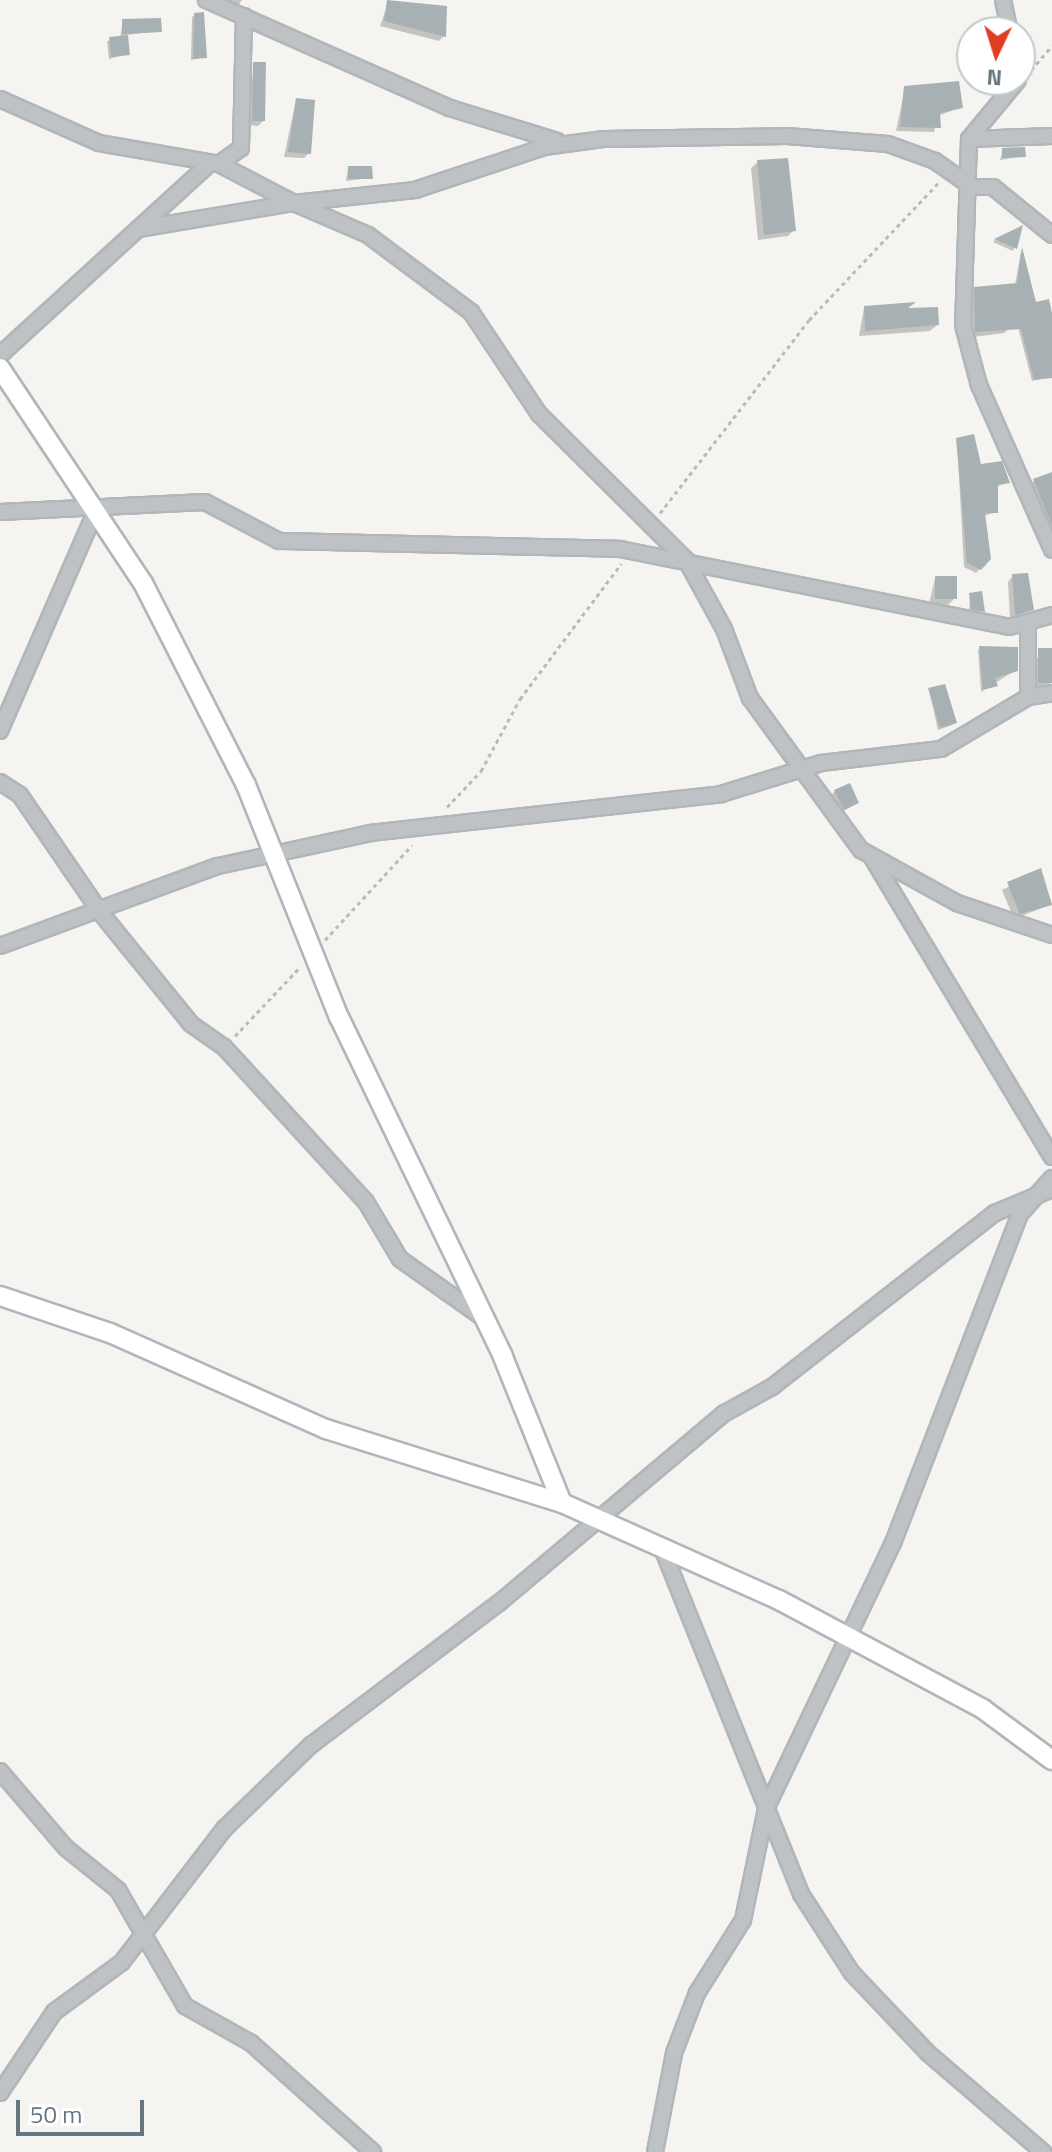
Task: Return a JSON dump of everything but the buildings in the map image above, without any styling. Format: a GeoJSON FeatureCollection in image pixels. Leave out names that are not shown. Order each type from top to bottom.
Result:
{"type":"FeatureCollection","features":[{"type":"Feature","properties":{"kind":"street"},"geometry":{"type":"LineString","coordinates":[[206,0],[450,108],[571,143]]}},
{"type":"Feature","properties":{"kind":"street"},"geometry":{"type":"LineString","coordinates":[[0,355],[138,229],[214,164],[241,148],[244,16]]}},
{"type":"Feature","properties":{"kind":"street"},"geometry":{"type":"LineString","coordinates":[[1007,96],[969,139],[972,187],[963,325],[979,385],[1052,550]]}},
{"type":"Feature","properties":{"kind":"street"},"geometry":{"type":"LineString","coordinates":[[0,99],[99,143],[214,164],[368,235],[471,312],[539,414],[686,560],[724,629],[750,698],[799,769],[870,855],[1052,1157]]}},
{"type":"Feature","properties":{"kind":"street"},"geometry":{"type":"LineString","coordinates":[[969,139],[1052,136]]}},
{"type":"Feature","properties":{"kind":"street"},"geometry":{"type":"LineString","coordinates":[[138,229],[294,203],[415,190],[571,143],[849,139],[888,144],[950,170],[972,187],[993,187],[1052,235]]}},
{"type":"Feature","properties":{"kind":"street"},"geometry":{"type":"LineString","coordinates":[[0,368],[150,596],[273,855],[312,954],[482,1317],[562,1503]]}},
{"type":"Feature","properties":{"kind":"street"},"geometry":{"type":"LineString","coordinates":[[0,512],[205,502],[279,541],[631,551],[1028,625],[1052,615]]}},
{"type":"Feature","properties":{"kind":"street"},"geometry":{"type":"LineString","coordinates":[[0,731],[94,507]]}},
{"type":"Feature","properties":{"kind":"street"},"geometry":{"type":"LineString","coordinates":[[1028,625],[1028,697]]}},
{"type":"Feature","properties":{"kind":"street"},"geometry":{"type":"LineString","coordinates":[[0,946],[218,866],[432,824],[721,794],[799,769],[941,749],[1028,697],[1052,693]]}},
{"type":"Feature","properties":{"kind":"street"},"geometry":{"type":"LineString","coordinates":[[0,782],[20,795],[98,908],[191,1024],[224,1047],[366,1202],[400,1259],[482,1317]]}},
{"type":"Feature","properties":{"kind":"street"},"geometry":{"type":"LineString","coordinates":[[870,855],[957,903],[1052,935]]}},
{"type":"Feature","properties":{"kind":"street"},"geometry":{"type":"LineString","coordinates":[[655,2152],[674,2053],[697,1993],[743,1920],[766,1809],[942,1428],[1020,1214],[1052,1178]]}},
{"type":"Feature","properties":{"kind":"street"},"geometry":{"type":"LineString","coordinates":[[0,2093],[54,2012],[122,1962],[145,1929],[267,1783],[597,1518],[995,1213],[1052,1189]]}},
{"type":"Feature","properties":{"kind":"street"},"geometry":{"type":"LineString","coordinates":[[0,1296],[110,1333],[326,1429],[562,1503],[597,1518],[848,1637],[983,1709],[1052,1760]]}},
{"type":"Feature","properties":{"kind":"street"},"geometry":{"type":"LineString","coordinates":[[662,1548],[801,1894],[852,1973],[928,2053],[1043,2152]]}},
{"type":"Feature","properties":{"kind":"street"},"geometry":{"type":"LineString","coordinates":[[0,1771],[47,1829],[118,1890],[145,1929],[185,2006],[251,2043],[373,2152]]}},
{"type":"Feature","properties":{"kind":"path"},"geometry":{"type":"LineString","coordinates":[[1036,63],[1052,46]]}},
{"type":"Feature","properties":{"kind":"path"},"geometry":{"type":"LineString","coordinates":[[652,524],[809,320],[950,170]]}},
{"type":"Feature","properties":{"kind":"path"},"geometry":{"type":"LineString","coordinates":[[224,1047],[481,771],[520,699],[631,551]]}}]}
